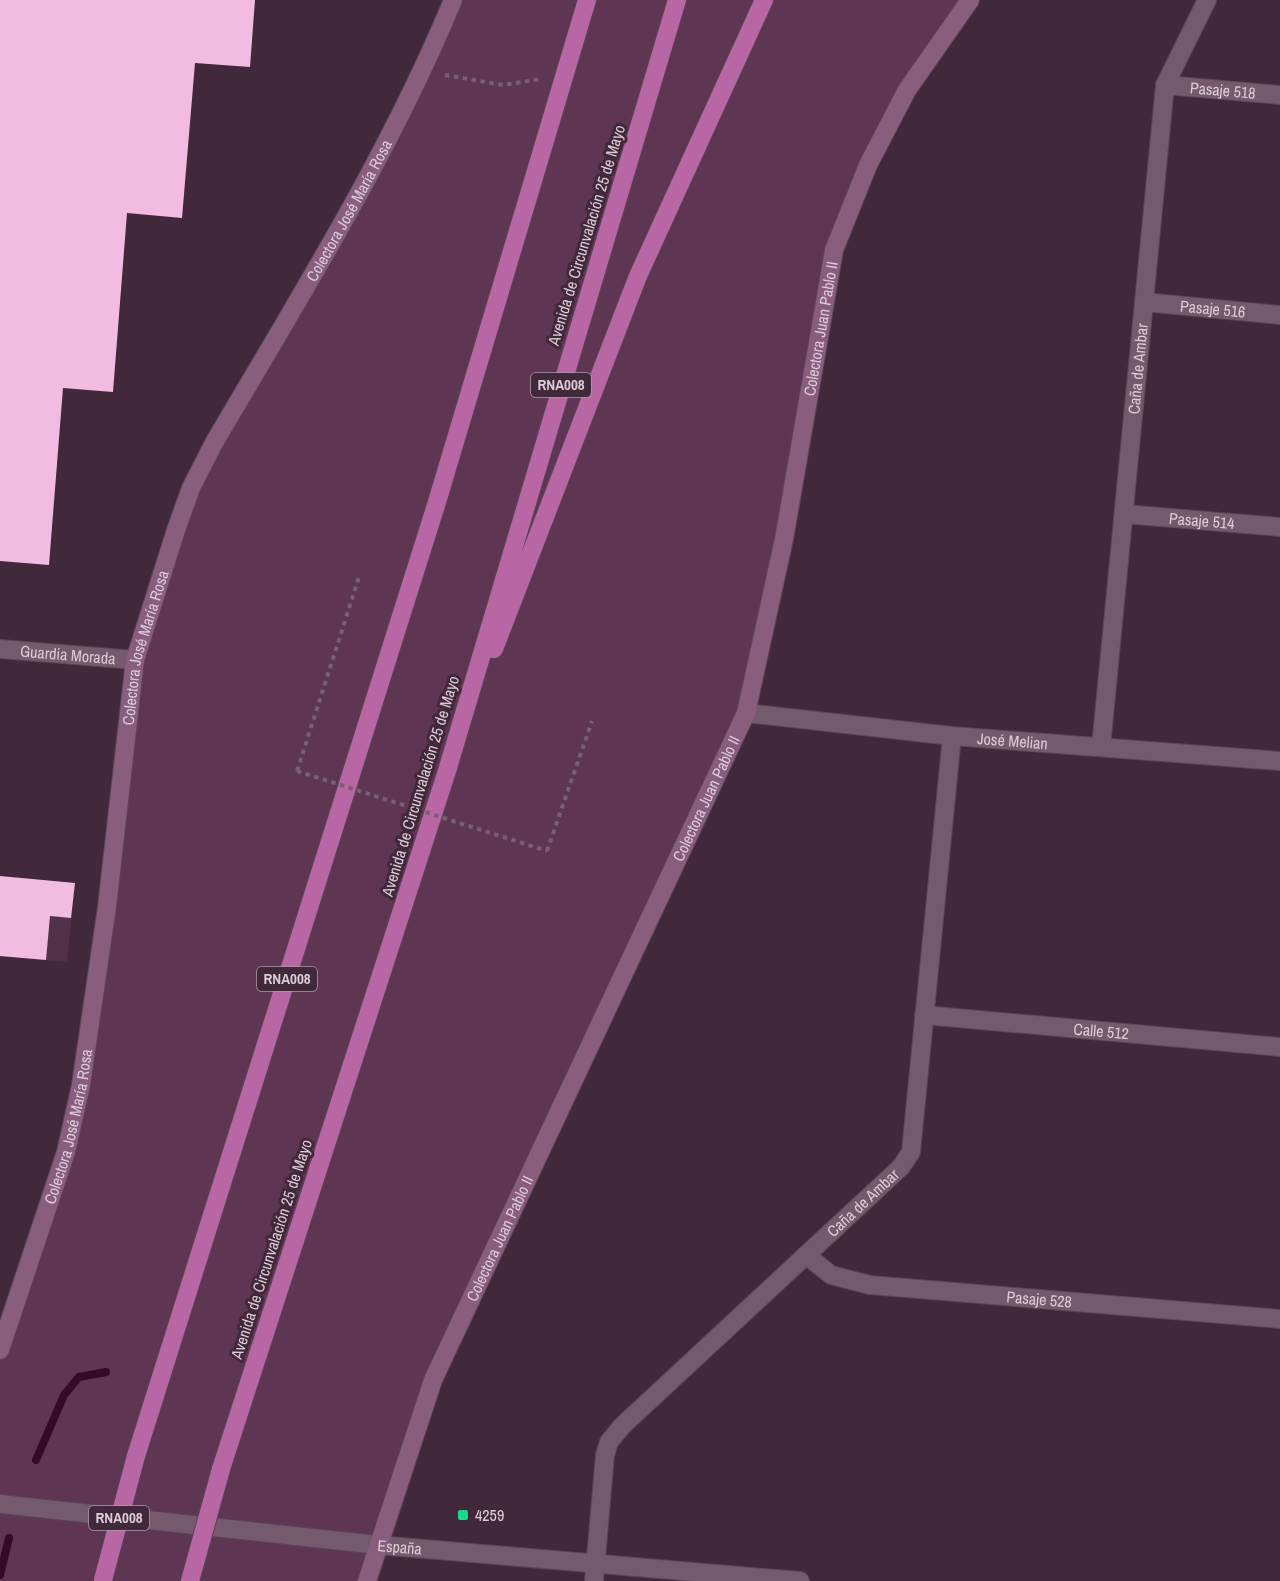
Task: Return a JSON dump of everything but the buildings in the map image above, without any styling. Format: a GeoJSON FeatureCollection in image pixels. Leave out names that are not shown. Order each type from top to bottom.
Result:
{"type":"FeatureCollection","features":[{"type":"Feature","properties":{"kind":"highway"},"geometry":{"type":"LineString","coordinates":[[563,76],[577,0]]}},
{"type":"Feature","properties":{"kind":"highway","name":"RNA008"},"geometry":{"type":"LineString","coordinates":[[102,1581],[136,1456],[437,502],[587,0]]}},
{"type":"Feature","properties":{"kind":"highway","name":"Avenida de Circunvalación 25 de Mayo"},"geometry":{"type":"LineString","coordinates":[[190,1581],[220,1469],[447,771],[677,0]]}},
{"type":"Feature","properties":{"kind":"highway"},"geometry":{"type":"LineString","coordinates":[[447,771],[638,276],[764,0]]}},
{"type":"Feature","properties":{"kind":"main road","name":"Colectora José María Rosa"},"geometry":{"type":"LineString","coordinates":[[0,1350],[66,1152],[81,1085],[107,907],[135,660],[153,597],[191,488],[214,443],[383,150],[423,72],[453,0]]}},
{"type":"Feature","properties":{"kind":"main road","name":"Colectora Juan Pablo II"},"geometry":{"type":"LineString","coordinates":[[367,1581],[433,1380],[746,714],[784,539],[834,250],[868,165],[907,90],[970,0]]}},
{"type":"Feature","properties":{"kind":"street","name":"Caña de Ambar"},"geometry":{"type":"LineString","coordinates":[[1101,747],[1165,85],[1208,0]]}},
{"type":"Feature","properties":{"kind":"street","name":"Pasaje 518"},"geometry":{"type":"LineString","coordinates":[[1165,85],[1280,95]]}},
{"type":"Feature","properties":{"kind":"street","name":"Pasaje 516"},"geometry":{"type":"LineString","coordinates":[[1144,302],[1280,315]]}},
{"type":"Feature","properties":{"kind":"street","name":"Pasaje 514"},"geometry":{"type":"LineString","coordinates":[[1124,514],[1280,527]]}},
{"type":"Feature","properties":{"kind":"street","name":"Guardia Morada"},"geometry":{"type":"LineString","coordinates":[[0,649],[135,660]]}},
{"type":"Feature","properties":{"kind":"street","name":"José Melian"},"geometry":{"type":"LineString","coordinates":[[746,714],[952,736],[1280,761]]}},
{"type":"Feature","properties":{"kind":"street","name":"Caña de Ambar"},"geometry":{"type":"LineString","coordinates":[[594,1581],[605,1455],[609,1442],[622,1426],[901,1167],[911,1152],[952,736]]}},
{"type":"Feature","properties":{"kind":"street","name":"Calle 512"},"geometry":{"type":"LineString","coordinates":[[924,1015],[1280,1047]]}},
{"type":"Feature","properties":{"kind":"street","name":"Pasaje 528"},"geometry":{"type":"LineString","coordinates":[[806,1255],[831,1275],[870,1285],[1280,1319]]}},
{"type":"Feature","properties":{"kind":"street","name":"España"},"geometry":{"type":"LineString","coordinates":[[0,1504],[378,1545],[800,1581]]}},
{"type":"Feature","properties":{"kind":"path"},"geometry":{"type":"LineString","coordinates":[[423,72],[503,85],[563,76]]}},
{"type":"Feature","properties":{"kind":"path"},"geometry":{"type":"LineString","coordinates":[[360,574],[297,771],[548,851],[592,721]]}},
{"type":"Feature","properties":{"kind":"shaded area"},"geometry":{"type":"Polygon","coordinates":[[[453,0],[970,0],[952,22],[834,250],[746,713],[433,1380],[367,1581],[0,1581],[0,1350],[66,1152],[135,660],[176,530],[303,292],[453,0]]]}},
{"type":"Feature","properties":{"kind":"shaded area"},"geometry":{"type":"Polygon","coordinates":[[[0,876],[75,883],[67,962],[0,956],[0,876]]]}},
{"type":"Feature","properties":{"kind":"waterway"},"geometry":{"type":"LineString","coordinates":[[36,1460],[64,1395],[79,1377],[106,1372]]}},
{"type":"Feature","properties":{"kind":"waterway"},"geometry":{"type":"LineString","coordinates":[[0,1575],[9,1538]]}},
{"type":"Feature","properties":{"kind":"place","name":"4259"},"geometry":{"type":"Point","coordinates":[463,1515]}}]}
